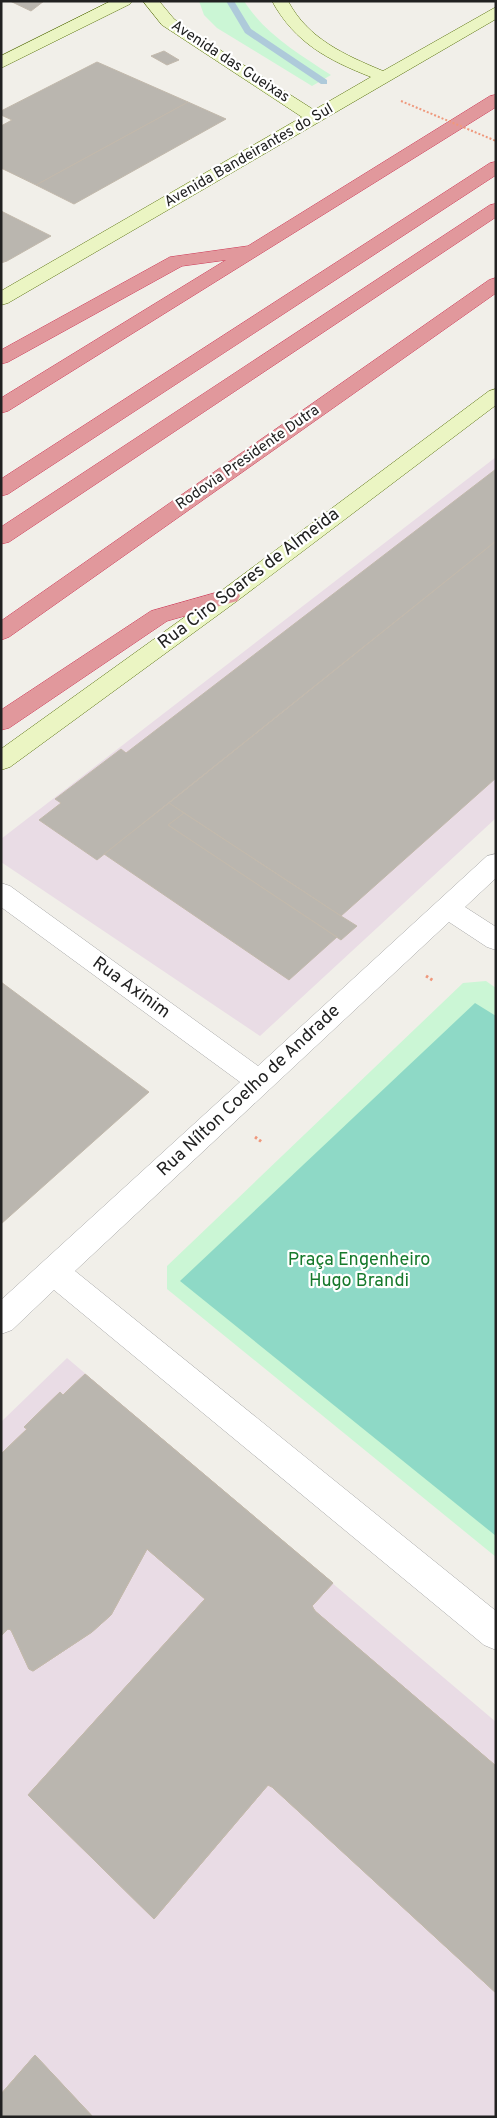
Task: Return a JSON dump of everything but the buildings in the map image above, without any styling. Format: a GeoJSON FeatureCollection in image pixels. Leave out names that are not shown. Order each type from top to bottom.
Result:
{"type":"FeatureCollection","features":[{"type":"Feature","properties":{"kind":"highway"},"geometry":{"type":"LineString","coordinates":[[1,407],[496,100]]}},
{"type":"Feature","properties":{"kind":"highway"},"geometry":{"type":"LineString","coordinates":[[1,489],[496,168]]}},
{"type":"Feature","properties":{"kind":"highway"},"geometry":{"type":"LineString","coordinates":[[1,537],[496,209]]}},
{"type":"Feature","properties":{"kind":"highway"},"geometry":{"type":"LineString","coordinates":[[1,358],[177,262],[258,249]]}},
{"type":"Feature","properties":{"kind":"highway","name":"Rodovia Presidente Dutra"},"geometry":{"type":"LineString","coordinates":[[1,632],[496,284]]}},
{"type":"Feature","properties":{"kind":"highway"},"geometry":{"type":"LineString","coordinates":[[1,722],[159,616],[229,596]]}},
{"type":"Feature","properties":{"kind":"street"},"geometry":{"type":"LineString","coordinates":[[1,62],[124,1]]}},
{"type":"Feature","properties":{"kind":"street","name":"Avenida das Gueixas"},"geometry":{"type":"LineString","coordinates":[[151,1],[168,22],[186,35],[315,118]]}},
{"type":"Feature","properties":{"kind":"street"},"geometry":{"type":"LineString","coordinates":[[280,1],[295,26],[314,42],[337,56],[382,76]]}},
{"type":"Feature","properties":{"kind":"street","name":"Avenida Bandeirantes do Sul"},"geometry":{"type":"LineString","coordinates":[[1,300],[315,118],[382,76],[496,12]]}},
{"type":"Feature","properties":{"kind":"street","name":"Rua Ciro Soares de Almeida"},"geometry":{"type":"LineString","coordinates":[[1,761],[229,596],[496,395]]}},
{"type":"Feature","properties":{"kind":"street","name":"Rua Nílton Coelho de Andrade"},"geometry":{"type":"LineString","coordinates":[[1,1320],[448,909],[496,862]]}},
{"type":"Feature","properties":{"kind":"street","name":"Rua Axinim"},"geometry":{"type":"LineString","coordinates":[[1,893],[260,1082]]}},
{"type":"Feature","properties":{"kind":"street"},"geometry":{"type":"LineString","coordinates":[[448,909],[496,940]]}},
{"type":"Feature","properties":{"kind":"street"},"geometry":{"type":"LineString","coordinates":[[53,1271],[496,1633]]}},
{"type":"Feature","properties":{"kind":"path"},"geometry":{"type":"LineString","coordinates":[[401,101],[496,141]]}},
{"type":"Feature","properties":{"kind":"shaded area"},"geometry":{"type":"Polygon","coordinates":[[[496,457],[496,818],[260,1036],[1,862],[1,839],[496,457]]]}},
{"type":"Feature","properties":{"kind":"shaded area"},"geometry":{"type":"Polygon","coordinates":[[[67,1358],[496,1722],[496,2117],[1,2117],[1,1422],[67,1358]]]}},
{"type":"Feature","properties":{"kind":"green space"},"geometry":{"type":"Polygon","coordinates":[[[199,1],[244,1],[272,34],[331,75],[312,86],[217,28],[204,15],[199,1]]]}},
{"type":"Feature","properties":{"kind":"green space","name":"Praça Engenheiro Hugo Brandi"},"geometry":{"type":"Polygon","coordinates":[[[486,981],[496,988],[496,1557],[167,1289],[167,1266],[463,983],[486,981]]]}},
{"type":"Feature","properties":{"kind":"green space","name":"Praça Engenheiro Hugo Brandi"},"geometry":{"type":"Polygon","coordinates":[[[475,1003],[496,1016],[496,1536],[180,1281],[475,1003]]]}},
{"type":"Feature","properties":{"kind":"waterway"},"geometry":{"type":"LineString","coordinates":[[230,1],[248,31],[324,82]]}}]}
